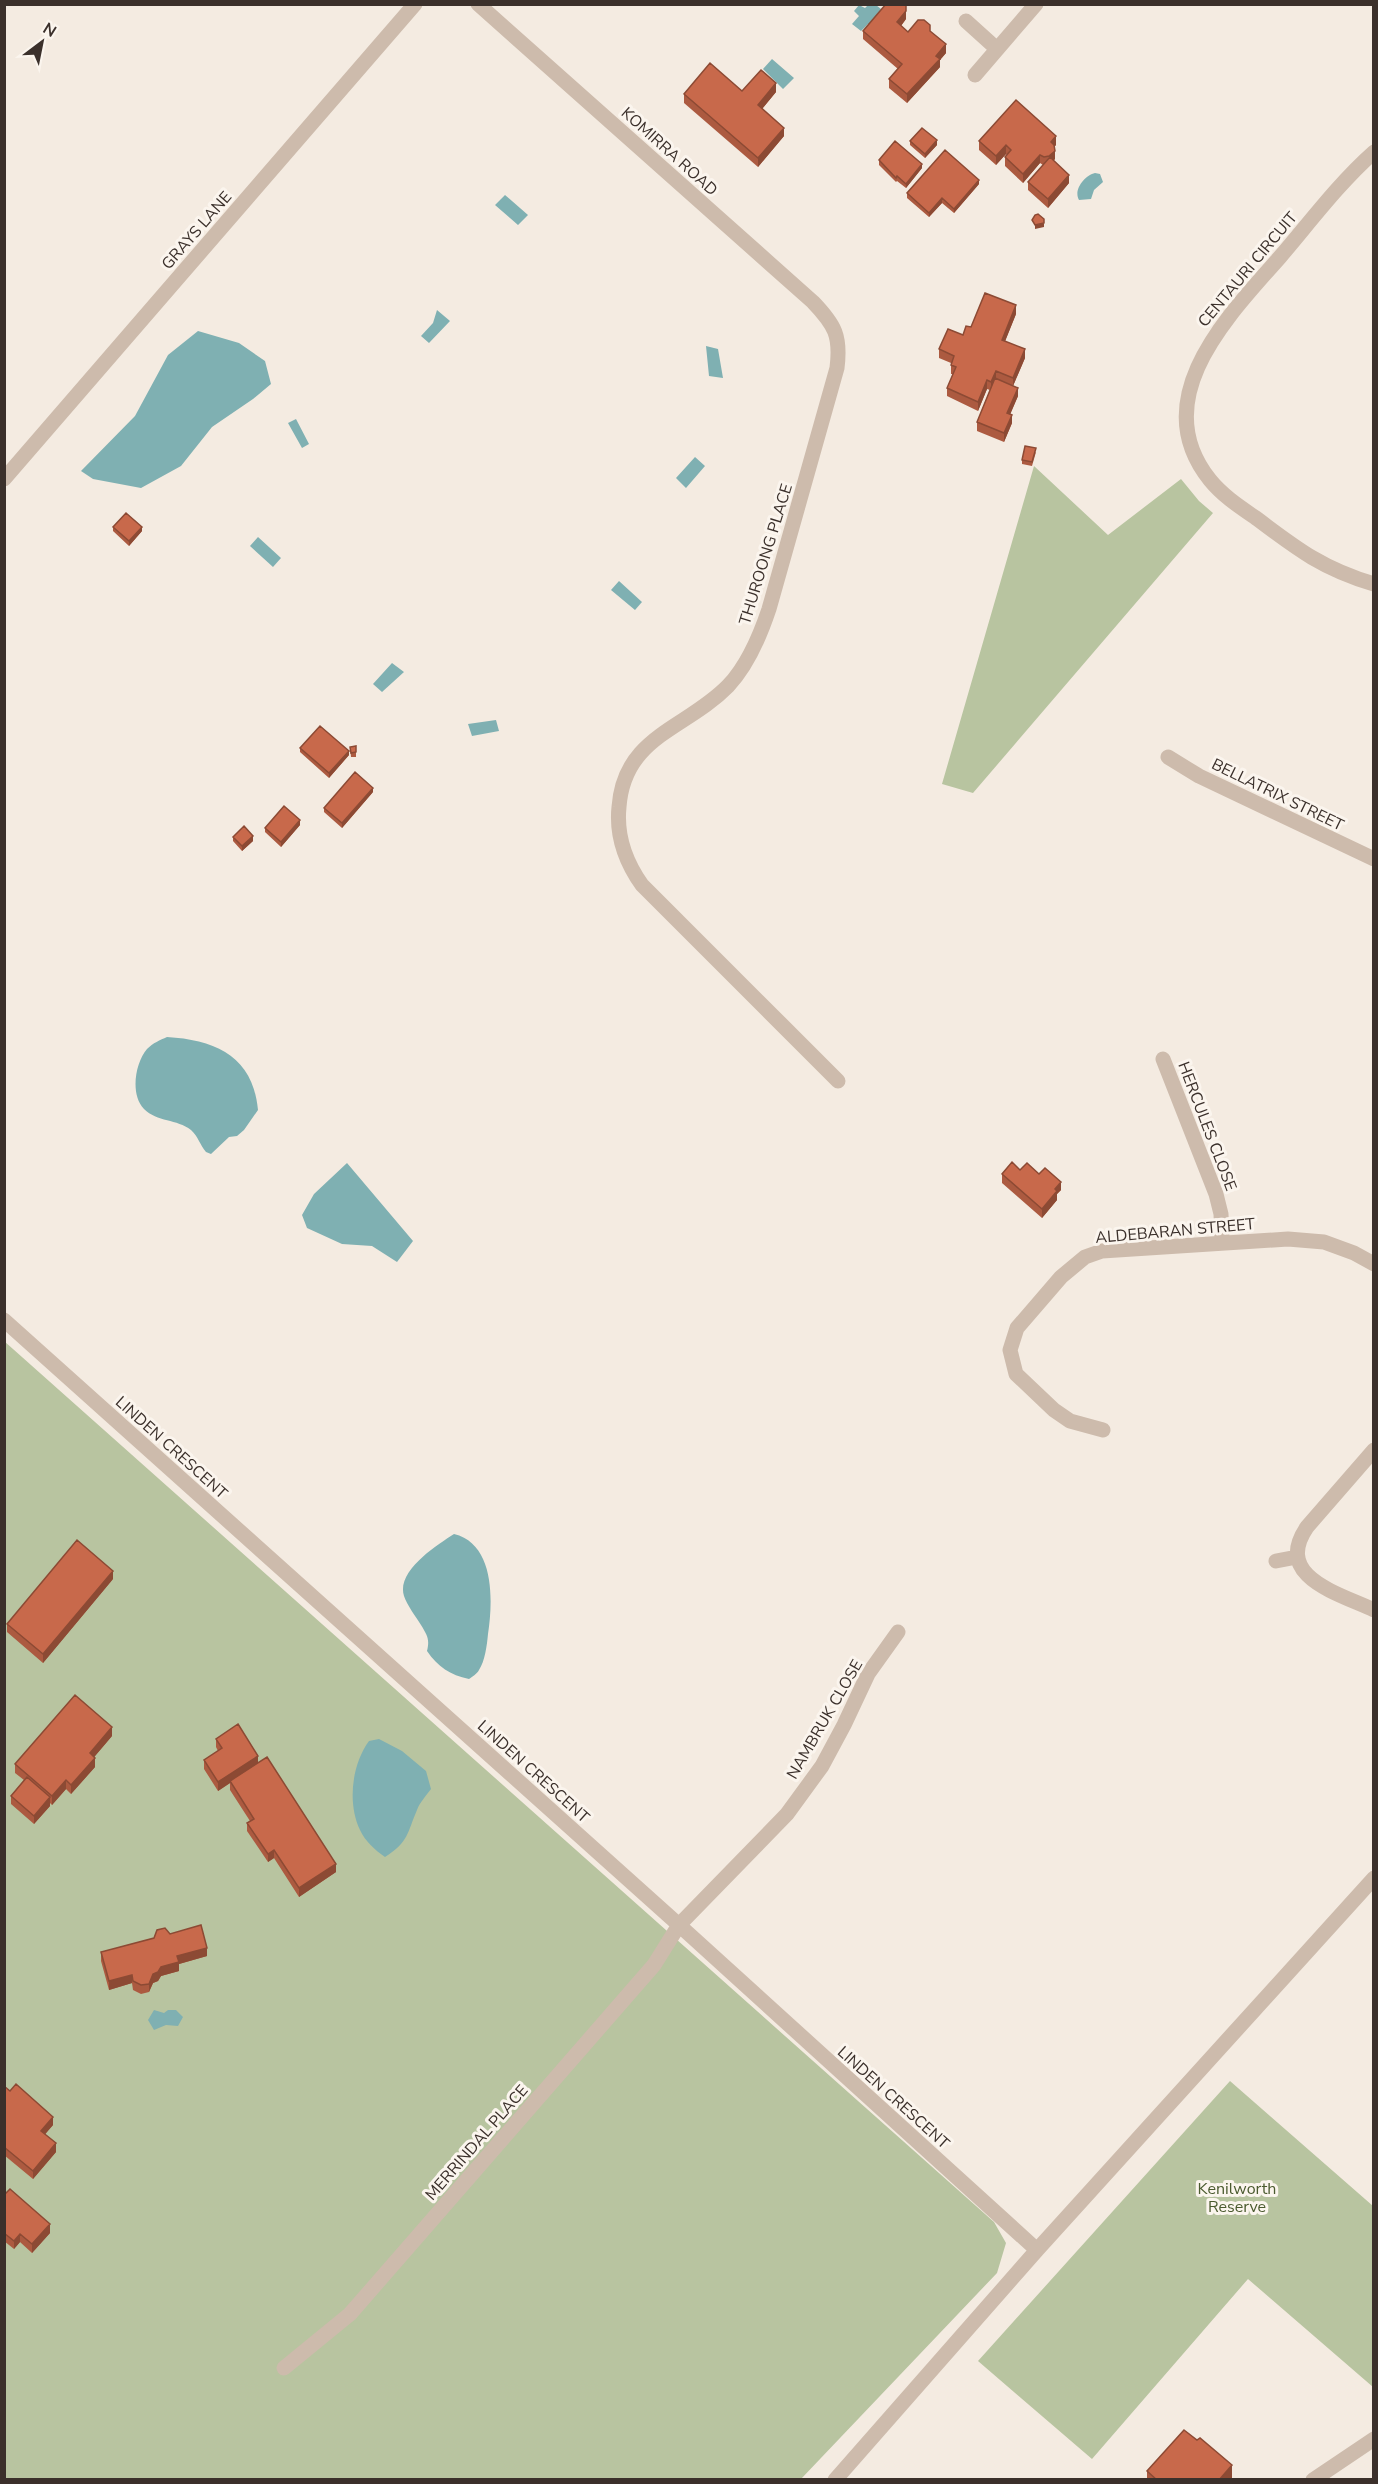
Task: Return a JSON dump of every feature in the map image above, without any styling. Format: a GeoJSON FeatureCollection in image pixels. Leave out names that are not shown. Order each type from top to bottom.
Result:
{"type":"FeatureCollection","features":[{"type":"Feature","properties":{"kind":"street","name":"GRAYS LANE"},"geometry":{"type":"LineString","coordinates":[[4,479],[415,4]]}},
{"type":"Feature","properties":{"kind":"street","name":"KOMIRRA ROAD"},"geometry":{"type":"LineString","coordinates":[[478,4],[813,302],[835,329]]}},
{"type":"Feature","properties":{"kind":"street"},"geometry":{"type":"LineString","coordinates":[[975,75],[1036,4]]}},
{"type":"Feature","properties":{"kind":"street"},"geometry":{"type":"LineString","coordinates":[[966,21],[997,49]]}},
{"type":"Feature","properties":{"kind":"street","name":"CENTAURI CIRCUIT"},"geometry":{"type":"LineString","coordinates":[[1374,152],[1258,282],[1215,334],[1192,381],[1187,421],[1191,444],[1196,456],[1210,481],[1225,495],[1316,562],[1344,575],[1374,584]]}},
{"type":"Feature","properties":{"kind":"street","name":"THUROONG PLACE"},"geometry":{"type":"LineString","coordinates":[[835,329],[839,341],[837,368],[769,609],[758,638],[729,685],[717,696],[655,739],[638,755],[625,777],[618,818],[622,846],[627,860],[642,885],[838,1081]]}},
{"type":"Feature","properties":{"kind":"street","name":"BELLATRIX STREET"},"geometry":{"type":"LineString","coordinates":[[1168,757],[1198,776],[1374,859]]}},
{"type":"Feature","properties":{"kind":"street","name":"HERCULES CLOSE"},"geometry":{"type":"LineString","coordinates":[[1163,1059],[1216,1194],[1221,1214],[1222,1241]]}},
{"type":"Feature","properties":{"kind":"street","name":"ALDEBARAN STREET"},"geometry":{"type":"LineString","coordinates":[[1103,1430],[1070,1421],[1020,1380],[1013,1368],[1010,1350],[1017,1328],[1076,1263],[1094,1253],[1222,1241],[1288,1239],[1324,1242],[1354,1253],[1374,1264]]}},
{"type":"Feature","properties":{"kind":"street","name":"LINDEN CRESCENT"},"geometry":{"type":"LineString","coordinates":[[4,1320],[679,1925],[1037,2250]]}},
{"type":"Feature","properties":{"kind":"street"},"geometry":{"type":"LineString","coordinates":[[1374,1450],[1307,1527],[1298,1543],[1297,1557],[1303,1572],[1316,1582],[1374,1610]]}},
{"type":"Feature","properties":{"kind":"street"},"geometry":{"type":"LineString","coordinates":[[1276,1561],[1297,1557]]}},
{"type":"Feature","properties":{"kind":"street","name":"NAMBRUK CLOSE"},"geometry":{"type":"LineString","coordinates":[[679,1925],[787,1814],[822,1766],[868,1674],[898,1632]]}},
{"type":"Feature","properties":{"kind":"street"},"geometry":{"type":"LineString","coordinates":[[835,2480],[1037,2250],[1374,1878]]}},
{"type":"Feature","properties":{"kind":"street","name":"MERRINDAL PLACE"},"geometry":{"type":"LineString","coordinates":[[284,2368],[350,2314],[654,1965],[679,1925]]}},
{"type":"Feature","properties":{"kind":"street"},"geometry":{"type":"LineString","coordinates":[[1313,2480],[1374,2439]]}},
{"type":"Feature","properties":{"kind":"green space"},"geometry":{"type":"Polygon","coordinates":[[[1034,466],[1108,535],[1181,479],[1199,501],[1213,513],[973,793],[942,784],[1034,466]]]}},
{"type":"Feature","properties":{"kind":"green space"},"geometry":{"type":"Polygon","coordinates":[[[4,1341],[994,2222],[1006,2243],[997,2273],[801,2479],[5,2479],[4,1341]]]}},
{"type":"Feature","properties":{"kind":"green space","name":"Kenilworth Reserve"},"geometry":{"type":"Polygon","coordinates":[[[1230,2081],[1373,2206],[1373,2387],[1248,2279],[1092,2459],[978,2361],[1230,2081]]]}},
{"type":"Feature","properties":{"kind":"water"},"geometry":{"type":"Polygon","coordinates":[[[859,5],[865,8],[868,5],[876,5],[881,9],[871,26],[868,24],[861,31],[852,24],[859,16],[854,11],[859,5]]]}},
{"type":"Feature","properties":{"kind":"water"},"geometry":{"type":"Polygon","coordinates":[[[772,59],[794,78],[783,89],[763,69],[772,59]]]}},
{"type":"Feature","properties":{"kind":"water"},"geometry":{"type":"Polygon","coordinates":[[[1095,173],[1100,174],[1103,182],[1094,190],[1091,199],[1079,200],[1078,192],[1081,184],[1095,173]]]}},
{"type":"Feature","properties":{"kind":"water"},"geometry":{"type":"Polygon","coordinates":[[[505,195],[528,215],[518,225],[495,205],[505,195]]]}},
{"type":"Feature","properties":{"kind":"water"},"geometry":{"type":"Polygon","coordinates":[[[437,310],[450,321],[429,343],[421,336],[433,323],[437,310]]]}},
{"type":"Feature","properties":{"kind":"water"},"geometry":{"type":"Polygon","coordinates":[[[198,331],[239,343],[265,361],[271,384],[212,427],[181,466],[141,488],[93,479],[81,471],[135,416],[168,355],[198,331]]]}},
{"type":"Feature","properties":{"kind":"water"},"geometry":{"type":"Polygon","coordinates":[[[706,346],[718,349],[723,378],[709,376],[706,346]]]}},
{"type":"Feature","properties":{"kind":"water"},"geometry":{"type":"Polygon","coordinates":[[[296,419],[309,444],[302,448],[288,423],[296,419]]]}},
{"type":"Feature","properties":{"kind":"water"},"geometry":{"type":"Polygon","coordinates":[[[695,457],[705,466],[686,488],[676,478],[695,457]]]}},
{"type":"Feature","properties":{"kind":"water"},"geometry":{"type":"Polygon","coordinates":[[[258,537],[281,558],[273,567],[250,546],[258,537]]]}},
{"type":"Feature","properties":{"kind":"water"},"geometry":{"type":"Polygon","coordinates":[[[619,581],[642,602],[635,610],[611,590],[619,581]]]}},
{"type":"Feature","properties":{"kind":"water"},"geometry":{"type":"Polygon","coordinates":[[[392,663],[404,672],[382,692],[373,684],[392,663]]]}},
{"type":"Feature","properties":{"kind":"water"},"geometry":{"type":"Polygon","coordinates":[[[496,720],[499,731],[472,736],[468,724],[496,720]]]}},
{"type":"Feature","properties":{"kind":"water"},"geometry":{"type":"Polygon","coordinates":[[[167,1037],[202,1042],[229,1055],[240,1064],[255,1092],[258,1110],[244,1130],[237,1136],[229,1137],[211,1154],[206,1152],[191,1130],[149,1113],[137,1096],[137,1070],[143,1055],[152,1045],[167,1037]]]}},
{"type":"Feature","properties":{"kind":"water"},"geometry":{"type":"Polygon","coordinates":[[[347,1163],[413,1241],[397,1262],[372,1246],[342,1244],[307,1228],[302,1215],[314,1194],[347,1163]]]}},
{"type":"Feature","properties":{"kind":"water"},"geometry":{"type":"Polygon","coordinates":[[[454,1534],[467,1540],[477,1549],[484,1561],[490,1590],[490,1621],[483,1662],[478,1671],[469,1679],[445,1670],[431,1657],[427,1651],[426,1634],[409,1607],[403,1587],[412,1568],[454,1534]]]}},
{"type":"Feature","properties":{"kind":"water"},"geometry":{"type":"Polygon","coordinates":[[[379,1739],[402,1751],[426,1771],[431,1789],[418,1807],[403,1842],[385,1857],[362,1834],[356,1819],[353,1796],[355,1772],[363,1750],[369,1741],[379,1739]]]}},
{"type":"Feature","properties":{"kind":"water"},"geometry":{"type":"Polygon","coordinates":[[[154,2010],[164,2013],[168,2010],[176,2010],[183,2017],[178,2026],[166,2025],[154,2030],[148,2020],[154,2010]]]}},
{"type":"Feature","properties":{"kind":"building"},"geometry":{"type":"Polygon","coordinates":[[[886,4],[906,4],[906,11],[897,22],[908,32],[918,20],[924,20],[930,25],[930,31],[946,44],[936,56],[940,59],[907,94],[889,79],[902,64],[863,31],[886,4]]]}},
{"type":"Feature","properties":{"kind":"building"},"geometry":{"type":"Polygon","coordinates":[[[710,63],[742,91],[761,70],[776,83],[758,105],[784,128],[758,158],[684,94],[710,63]]]}},
{"type":"Feature","properties":{"kind":"building"},"geometry":{"type":"Polygon","coordinates":[[[1016,100],[1056,136],[1051,142],[1055,151],[1049,156],[1040,155],[1023,174],[1005,157],[1011,150],[1006,145],[996,156],[979,141],[1016,100]]]}},
{"type":"Feature","properties":{"kind":"building"},"geometry":{"type":"Polygon","coordinates":[[[922,128],[937,140],[925,154],[910,141],[922,128]]]}},
{"type":"Feature","properties":{"kind":"building"},"geometry":{"type":"Polygon","coordinates":[[[895,141],[922,164],[906,184],[897,176],[896,178],[879,160],[895,141]]]}},
{"type":"Feature","properties":{"kind":"building"},"geometry":{"type":"Polygon","coordinates":[[[945,150],[979,180],[954,209],[942,198],[929,213],[907,193],[945,150]]]}},
{"type":"Feature","properties":{"kind":"building"},"geometry":{"type":"Polygon","coordinates":[[[1050,157],[1069,175],[1048,199],[1028,182],[1050,157]]]}},
{"type":"Feature","properties":{"kind":"building"},"geometry":{"type":"Polygon","coordinates":[[[1038,214],[1044,219],[1044,223],[1035,225],[1032,220],[1038,214]]]}},
{"type":"Feature","properties":{"kind":"building"},"geometry":{"type":"Polygon","coordinates":[[[985,293],[1016,305],[1002,340],[1025,349],[1013,378],[996,371],[991,382],[987,380],[978,402],[947,388],[956,367],[951,365],[954,356],[939,349],[948,329],[963,335],[966,326],[971,327],[985,293]]]}},
{"type":"Feature","properties":{"kind":"building"},"geometry":{"type":"Polygon","coordinates":[[[995,378],[1018,388],[1007,413],[1012,415],[1004,433],[977,422],[995,378]]]}},
{"type":"Feature","properties":{"kind":"building"},"geometry":{"type":"Polygon","coordinates":[[[1025,446],[1036,448],[1032,462],[1022,460],[1025,446]]]}},
{"type":"Feature","properties":{"kind":"building"},"geometry":{"type":"Polygon","coordinates":[[[126,513],[142,527],[129,541],[113,527],[126,513]]]}},
{"type":"Feature","properties":{"kind":"building"},"geometry":{"type":"Polygon","coordinates":[[[320,726],[349,751],[329,773],[300,748],[320,726]]]}},
{"type":"Feature","properties":{"kind":"building"},"geometry":{"type":"Polygon","coordinates":[[[356,746],[356,752],[351,753],[350,747],[356,746]]]}},
{"type":"Feature","properties":{"kind":"building"},"geometry":{"type":"Polygon","coordinates":[[[355,772],[373,788],[342,823],[324,808],[355,772]]]}},
{"type":"Feature","properties":{"kind":"building"},"geometry":{"type":"Polygon","coordinates":[[[284,806],[300,820],[281,842],[265,828],[284,806]]]}},
{"type":"Feature","properties":{"kind":"building"},"geometry":{"type":"Polygon","coordinates":[[[244,826],[253,836],[242,846],[233,837],[244,826]]]}},
{"type":"Feature","properties":{"kind":"building"},"geometry":{"type":"Polygon","coordinates":[[[1012,1162],[1020,1170],[1027,1163],[1039,1174],[1045,1168],[1061,1182],[1055,1189],[1057,1191],[1042,1209],[1002,1174],[1012,1162]]]}},
{"type":"Feature","properties":{"kind":"building"},"geometry":{"type":"Polygon","coordinates":[[[77,1540],[113,1571],[43,1654],[7,1624],[77,1540]]]}},
{"type":"Feature","properties":{"kind":"building"},"geometry":{"type":"Polygon","coordinates":[[[75,1695],[112,1727],[90,1753],[95,1758],[71,1785],[66,1780],[52,1796],[15,1764],[75,1695]]]}},
{"type":"Feature","properties":{"kind":"building"},"geometry":{"type":"Polygon","coordinates":[[[238,1724],[258,1756],[218,1782],[204,1760],[222,1748],[216,1739],[238,1724]]]}},
{"type":"Feature","properties":{"kind":"building"},"geometry":{"type":"Polygon","coordinates":[[[267,1757],[336,1864],[299,1888],[274,1850],[268,1854],[247,1823],[254,1819],[230,1781],[267,1757]]]}},
{"type":"Feature","properties":{"kind":"building"},"geometry":{"type":"Polygon","coordinates":[[[27,1777],[50,1797],[34,1816],[11,1796],[27,1777]]]}},
{"type":"Feature","properties":{"kind":"building"},"geometry":{"type":"Polygon","coordinates":[[[201,1925],[207,1948],[177,1956],[179,1962],[161,1967],[153,1974],[149,1984],[141,1985],[133,1981],[132,1975],[109,1981],[101,1952],[154,1938],[157,1930],[165,1928],[170,1934],[201,1925]]]}},
{"type":"Feature","properties":{"kind":"building"},"geometry":{"type":"Polygon","coordinates":[[[16,2084],[53,2117],[41,2131],[56,2143],[33,2171],[4,2147],[4,2086],[10,2091],[16,2084]]]}},
{"type":"Feature","properties":{"kind":"building"},"geometry":{"type":"Polygon","coordinates":[[[10,2189],[50,2224],[32,2244],[20,2234],[14,2241],[4,2233],[4,2195],[10,2189]]]}},
{"type":"Feature","properties":{"kind":"building"},"geometry":{"type":"Polygon","coordinates":[[[1184,2430],[1197,2440],[1200,2438],[1232,2465],[1219,2480],[1157,2480],[1147,2471],[1184,2430]]]}}]}
